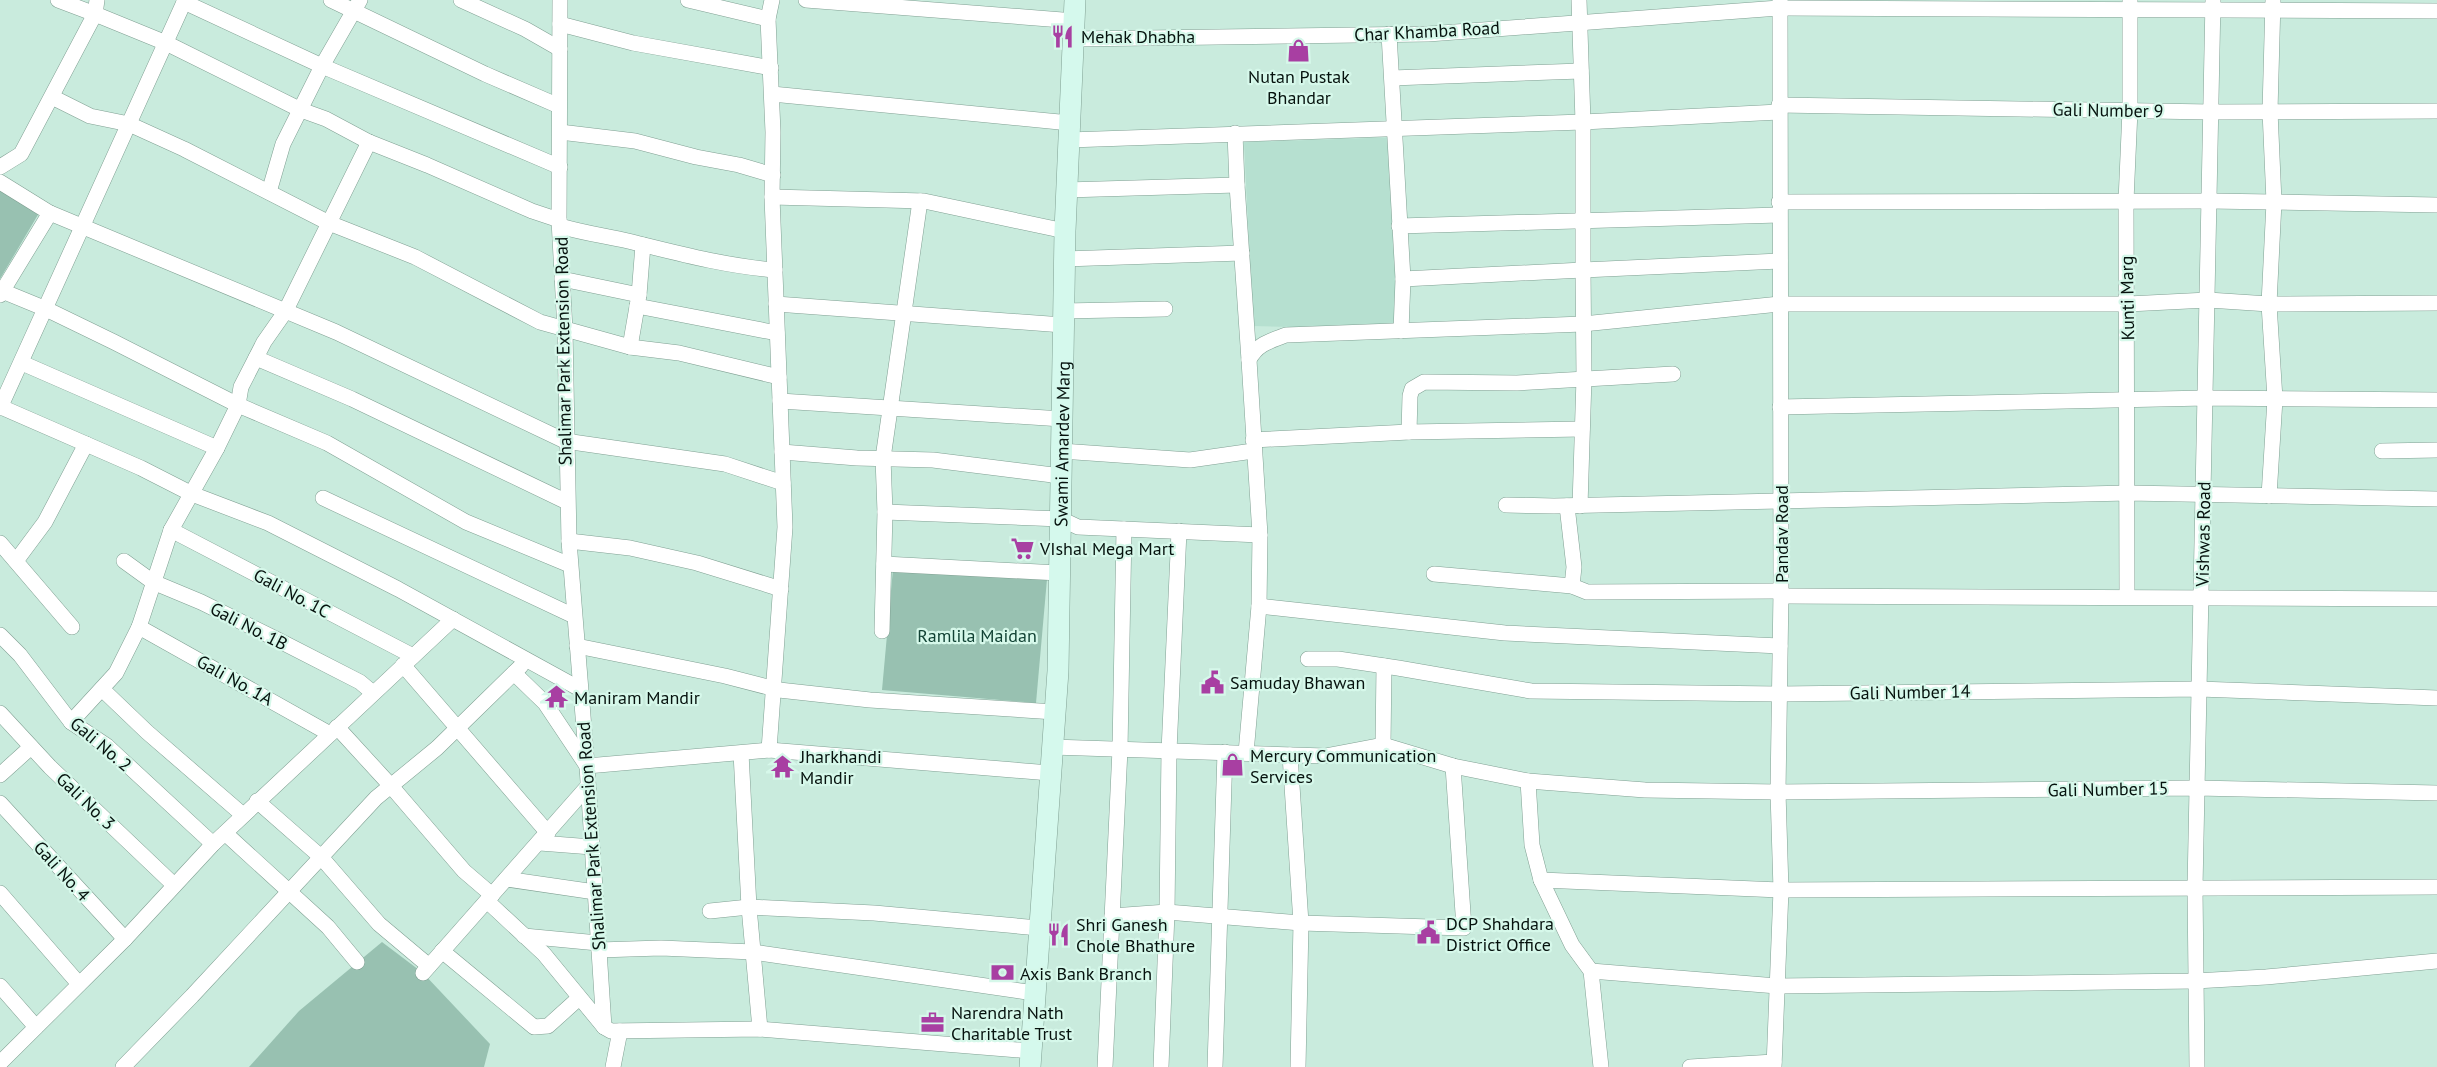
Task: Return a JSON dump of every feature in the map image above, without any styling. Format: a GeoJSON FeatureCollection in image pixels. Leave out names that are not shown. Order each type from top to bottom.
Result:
{"type":"FeatureCollection","features":[{"type":"Feature","properties":{"kind":"street"},"geometry":{"type":"LineString","coordinates":[[58,0],[96,7],[369,142],[591,235],[691,256],[775,270]]}},
{"type":"Feature","properties":{"kind":"street"},"geometry":{"type":"LineString","coordinates":[[331,0],[357,5],[485,74],[559,106]]}},
{"type":"Feature","properties":{"kind":"street"},"geometry":{"type":"LineString","coordinates":[[461,0],[525,29],[560,50]]}},
{"type":"Feature","properties":{"kind":"street","name":"Shalimar Park Extension Road"},"geometry":{"type":"LineString","coordinates":[[560,0],[560,223],[565,330],[567,501],[604,1028]]}},
{"type":"Feature","properties":{"kind":"street"},"geometry":{"type":"LineString","coordinates":[[688,0],[768,19]]}},
{"type":"Feature","properties":{"kind":"street"},"geometry":{"type":"LineString","coordinates":[[770,750],[785,527],[772,197],[772,94],[768,19],[772,0]]}},
{"type":"Feature","properties":{"kind":"street","name":"Char Khamba Road"},"geometry":{"type":"LineString","coordinates":[[806,0],[1074,30],[1389,34],[1428,34],[1779,4],[2272,6],[2437,11]]}},
{"type":"Feature","properties":{"kind":"street","name":"Swami Amardev Marg"},"geometry":{"type":"LineString","coordinates":[[1030,1059],[1055,712],[1064,259],[1075,0]]}},
{"type":"Feature","properties":{"kind":"street"},"geometry":{"type":"LineString","coordinates":[[1572,586],[1574,506],[1582,429],[1584,378],[1583,122],[1579,0]]}},
{"type":"Feature","properties":{"kind":"street"},"geometry":{"type":"LineString","coordinates":[[560,167],[321,66],[184,1],[1,407],[141,468],[192,494],[268,523],[580,689]]}},
{"type":"Feature","properties":{"kind":"street","name":"Pandav Road"},"geometry":{"type":"LineString","coordinates":[[1774,1064],[1781,890],[1778,792],[1781,593],[1779,4]]}},
{"type":"Feature","properties":{"kind":"street"},"geometry":{"type":"LineString","coordinates":[[269,192],[283,144],[321,66],[357,5]]}},
{"type":"Feature","properties":{"kind":"street","name":"Kunti Marg"},"geometry":{"type":"LineString","coordinates":[[2127,597],[2126,201],[2130,110],[2130,5]]}},
{"type":"Feature","properties":{"kind":"street","name":"Vishwas Road"},"geometry":{"type":"LineString","coordinates":[[2197,1067],[2194,888],[2213,6]]}},
{"type":"Feature","properties":{"kind":"street"},"geometry":{"type":"LineString","coordinates":[[2269,496],[2275,399],[2270,304],[2274,202],[2270,111],[2272,6]]}},
{"type":"Feature","properties":{"kind":"street"},"geometry":{"type":"LineString","coordinates":[[0,167],[21,154],[96,7]]}},
{"type":"Feature","properties":{"kind":"street"},"geometry":{"type":"LineString","coordinates":[[560,24],[633,43],[771,68]]}},
{"type":"Feature","properties":{"kind":"street"},"geometry":{"type":"LineString","coordinates":[[1389,34],[1403,279],[1401,331]]}},
{"type":"Feature","properties":{"kind":"street"},"geometry":{"type":"LineString","coordinates":[[1392,78],[1581,70]]}},
{"type":"Feature","properties":{"kind":"street","name":"Gali Number 9"},"geometry":{"type":"LineString","coordinates":[[772,94],[1069,131],[1235,133],[1583,122],[1779,108],[2211,112],[2437,111]]}},
{"type":"Feature","properties":{"kind":"street"},"geometry":{"type":"LineString","coordinates":[[52,97],[90,116],[129,124],[328,223],[415,257],[540,322],[630,347],[680,353],[779,377]]}},
{"type":"Feature","properties":{"kind":"street"},"geometry":{"type":"LineString","coordinates":[[560,132],[635,141],[696,157],[740,165],[773,175]]}},
{"type":"Feature","properties":{"kind":"street"},"geometry":{"type":"LineString","coordinates":[[1235,133],[1260,535],[1259,606],[1246,753]]}},
{"type":"Feature","properties":{"kind":"street"},"geometry":{"type":"LineString","coordinates":[[71,722],[117,673],[139,627],[171,530],[217,448],[238,405],[241,387],[285,312],[369,142]]}},
{"type":"Feature","properties":{"kind":"street"},"geometry":{"type":"LineString","coordinates":[[0,182],[50,213],[82,228],[346,337],[565,441],[725,464],[783,483]]}},
{"type":"Feature","properties":{"kind":"street"},"geometry":{"type":"LineString","coordinates":[[1066,190],[1238,184]]}},
{"type":"Feature","properties":{"kind":"street"},"geometry":{"type":"LineString","coordinates":[[772,197],[920,201],[1065,231]]}},
{"type":"Feature","properties":{"kind":"street"},"geometry":{"type":"LineString","coordinates":[[882,632],[885,512],[883,458],[920,201]]}},
{"type":"Feature","properties":{"kind":"street"},"geometry":{"type":"LineString","coordinates":[[1399,226],[1583,221],[1779,208],[2126,201],[2437,205]]}},
{"type":"Feature","properties":{"kind":"street"},"geometry":{"type":"LineString","coordinates":[[50,213],[1,293],[46,309],[238,405],[327,443],[466,522],[570,565]]}},
{"type":"Feature","properties":{"kind":"street"},"geometry":{"type":"LineString","coordinates":[[630,347],[638,300],[643,245]]}},
{"type":"Feature","properties":{"kind":"street"},"geometry":{"type":"LineString","coordinates":[[1064,259],[1242,253]]}},
{"type":"Feature","properties":{"kind":"street"},"geometry":{"type":"LineString","coordinates":[[1403,279],[1780,261]]}},
{"type":"Feature","properties":{"kind":"street"},"geometry":{"type":"LineString","coordinates":[[562,279],[638,300],[777,333]]}},
{"type":"Feature","properties":{"kind":"street"},"geometry":{"type":"LineString","coordinates":[[1249,360],[1255,348],[1286,335],[1583,324],[1780,304],[2127,304],[2208,300],[2270,304],[2437,303]]}},
{"type":"Feature","properties":{"kind":"street"},"geometry":{"type":"LineString","coordinates":[[776,304],[904,315],[1063,318],[1166,309]]}},
{"type":"Feature","properties":{"kind":"street"},"geometry":{"type":"LineString","coordinates":[[256,358],[352,399],[567,501]]}},
{"type":"Feature","properties":{"kind":"street"},"geometry":{"type":"LineString","coordinates":[[22,363],[217,448]]}},
{"type":"Feature","properties":{"kind":"street"},"geometry":{"type":"LineString","coordinates":[[1409,432],[1412,389],[1424,382],[1517,383],[1673,374]]}},
{"type":"Feature","properties":{"kind":"street"},"geometry":{"type":"LineString","coordinates":[[1780,406],[2206,398],[2437,400]]}},
{"type":"Feature","properties":{"kind":"street"},"geometry":{"type":"LineString","coordinates":[[780,401],[1062,419]]}},
{"type":"Feature","properties":{"kind":"street"},"geometry":{"type":"LineString","coordinates":[[1061,451],[1190,460],[1253,445],[1409,432],[1582,429]]}},
{"type":"Feature","properties":{"kind":"street"},"geometry":{"type":"LineString","coordinates":[[16,561],[45,522],[86,444]]}},
{"type":"Feature","properties":{"kind":"street"},"geometry":{"type":"LineString","coordinates":[[2382,451],[2437,450]]}},
{"type":"Feature","properties":{"kind":"street"},"geometry":{"type":"LineString","coordinates":[[782,452],[857,458],[933,460],[1061,476]]}},
{"type":"Feature","properties":{"kind":"street"},"geometry":{"type":"LineString","coordinates":[[1506,505],[1574,506],[2128,493],[2437,498]]}},
{"type":"Feature","properties":{"kind":"street"},"geometry":{"type":"LineString","coordinates":[[323,498],[574,616]]}},
{"type":"Feature","properties":{"kind":"street"},"geometry":{"type":"LineString","coordinates":[[885,512],[1060,519],[1078,527],[1260,535]]}},
{"type":"Feature","properties":{"kind":"street"},"geometry":{"type":"LineString","coordinates":[[1105,1067],[1120,749],[1125,529]]}},
{"type":"Feature","properties":{"kind":"street","name":"Gali No. 1C"},"geometry":{"type":"LineString","coordinates":[[171,530],[408,661]]}},
{"type":"Feature","properties":{"kind":"street"},"geometry":{"type":"LineString","coordinates":[[1161,1067],[1167,912],[1169,751],[1179,531]]}},
{"type":"Feature","properties":{"kind":"street"},"geometry":{"type":"LineString","coordinates":[[569,541],[630,548],[686,561],[781,589]]}},
{"type":"Feature","properties":{"kind":"street"},"geometry":{"type":"LineString","coordinates":[[0,543],[72,627]]}},
{"type":"Feature","properties":{"kind":"street","name":"Gali No. 1B"},"geometry":{"type":"LineString","coordinates":[[124,561],[153,582],[201,602],[278,640],[360,682],[373,693]]}},
{"type":"Feature","properties":{"kind":"street"},"geometry":{"type":"LineString","coordinates":[[884,564],[1059,573]]}},
{"type":"Feature","properties":{"kind":"street"},"geometry":{"type":"LineString","coordinates":[[1434,574],[1572,586],[1587,592],[2437,599]]}},
{"type":"Feature","properties":{"kind":"street"},"geometry":{"type":"LineString","coordinates":[[1259,606],[1505,633],[1780,646]]}},
{"type":"Feature","properties":{"kind":"street"},"geometry":{"type":"LineString","coordinates":[[0,1063],[125,939],[213,844],[453,620]]}},
{"type":"Feature","properties":{"kind":"street","name":"Gali No. 1A"},"geometry":{"type":"LineString","coordinates":[[139,627],[334,730],[391,786],[464,871],[524,936],[544,954],[604,1028]]}},
{"type":"Feature","properties":{"kind":"street","name":"Gali No. 2"},"geometry":{"type":"LineString","coordinates":[[0,635],[20,656],[71,722],[107,746],[213,844]]}},
{"type":"Feature","properties":{"kind":"street"},"geometry":{"type":"LineString","coordinates":[[577,646],[774,688],[870,700],[1055,712]]}},
{"type":"Feature","properties":{"kind":"street","name":"Gali Number 14"},"geometry":{"type":"LineString","coordinates":[[1308,659],[1338,659],[1531,691],[1779,694],[2199,689],[2437,698]]}},
{"type":"Feature","properties":{"kind":"street"},"geometry":{"type":"LineString","coordinates":[[123,1067],[376,798],[458,728],[527,660]]}},
{"type":"Feature","properties":{"kind":"street"},"geometry":{"type":"LineString","coordinates":[[408,661],[544,838],[592,847]]}},
{"type":"Feature","properties":{"kind":"street"},"geometry":{"type":"LineString","coordinates":[[1052,747],[1325,756],[1383,745],[1384,666]]}},
{"type":"Feature","properties":{"kind":"street"},"geometry":{"type":"LineString","coordinates":[[514,673],[545,703],[587,766],[770,750],[1050,773]]}},
{"type":"Feature","properties":{"kind":"street"},"geometry":{"type":"LineString","coordinates":[[102,689],[155,739],[243,815]]}},
{"type":"Feature","properties":{"kind":"street","name":"Gali No. 3"},"geometry":{"type":"LineString","coordinates":[[0,713],[31,747],[174,885]]}},
{"type":"Feature","properties":{"kind":"street","name":"Gali Number 15"},"geometry":{"type":"LineString","coordinates":[[1383,745],[1453,766],[1528,781],[1645,790],[1778,792],[2197,788],[2437,793]]}},
{"type":"Feature","properties":{"kind":"street"},"geometry":{"type":"LineString","coordinates":[[0,775],[31,747]]}},
{"type":"Feature","properties":{"kind":"street"},"geometry":{"type":"LineString","coordinates":[[1215,1067],[1225,752]]}},
{"type":"Feature","properties":{"kind":"street"},"geometry":{"type":"LineString","coordinates":[[741,753],[748,907],[760,1029]]}},
{"type":"Feature","properties":{"kind":"street"},"geometry":{"type":"LineString","coordinates":[[1290,755],[1301,923],[1298,1067]]}},
{"type":"Feature","properties":{"kind":"street"},"geometry":{"type":"LineString","coordinates":[[1112,916],[1167,912],[1301,923],[1464,928],[1453,766]]}},
{"type":"Feature","properties":{"kind":"street"},"geometry":{"type":"LineString","coordinates":[[1528,781],[1532,845],[1541,880],[1572,945],[1591,972],[1601,1067]]}},
{"type":"Feature","properties":{"kind":"street"},"geometry":{"type":"LineString","coordinates":[[257,801],[321,857],[379,924],[426,969],[588,786]]}},
{"type":"Feature","properties":{"kind":"street","name":"Gali No. 4"},"geometry":{"type":"LineString","coordinates":[[0,802],[125,939]]}},
{"type":"Feature","properties":{"kind":"street"},"geometry":{"type":"LineString","coordinates":[[225,833],[328,927],[357,962]]}},
{"type":"Feature","properties":{"kind":"street"},"geometry":{"type":"LineString","coordinates":[[506,879],[595,892]]}},
{"type":"Feature","properties":{"kind":"street"},"geometry":{"type":"LineString","coordinates":[[1541,880],[1781,890],[2437,887]]}},
{"type":"Feature","properties":{"kind":"street"},"geometry":{"type":"LineString","coordinates":[[0,893],[79,984]]}},
{"type":"Feature","properties":{"kind":"street"},"geometry":{"type":"LineString","coordinates":[[710,911],[748,907],[874,913],[1039,928]]}},
{"type":"Feature","properties":{"kind":"street"},"geometry":{"type":"LineString","coordinates":[[524,936],[599,946],[753,952],[1034,993]]}},
{"type":"Feature","properties":{"kind":"street"},"geometry":{"type":"LineString","coordinates":[[442,951],[534,1027],[548,1026],[579,998]]}},
{"type":"Feature","properties":{"kind":"street"},"geometry":{"type":"LineString","coordinates":[[1591,972],[1777,986],[2195,981],[2266,977],[2437,961]]}},
{"type":"Feature","properties":{"kind":"street"},"geometry":{"type":"LineString","coordinates":[[0,986],[36,1027]]}},
{"type":"Feature","properties":{"kind":"street"},"geometry":{"type":"LineString","coordinates":[[604,1028],[611,1031],[760,1029],[1030,1059]]}},
{"type":"Feature","properties":{"kind":"street"},"geometry":{"type":"LineString","coordinates":[[613,1067],[620,1031]]}},
{"type":"Feature","properties":{"kind":"street"},"geometry":{"type":"LineString","coordinates":[[1690,1067],[1774,1064]]}},
{"type":"Feature","properties":{"kind":"shaded area"},"geometry":{"type":"Polygon","coordinates":[[[1400,137],[1408,330],[1253,326],[1244,142],[1400,137]]]}},
{"type":"Feature","properties":{"kind":"green space"},"geometry":{"type":"Polygon","coordinates":[[[0,189],[39,213],[0,279],[0,189]]]}},
{"type":"Feature","properties":{"kind":"green space","name":"Ramlila Maidan"},"geometry":{"type":"Polygon","coordinates":[[[893,569],[1047,579],[1036,703],[882,690],[893,569]]]}},
{"type":"Feature","properties":{"kind":"green space"},"geometry":{"type":"Polygon","coordinates":[[[382,942],[423,973],[490,1044],[484,1067],[249,1067],[299,1011],[382,942]]]}},
{"type":"Feature","properties":{"kind":"place","name":"Mehak Dhabha"},"geometry":{"type":"Point","coordinates":[1063,36]}},
{"type":"Feature","properties":{"kind":"place","name":"Nutan Pustak Bhandar"},"geometry":{"type":"Point","coordinates":[1299,50]}},
{"type":"Feature","properties":{"kind":"place","name":"VIshal Mega Mart"},"geometry":{"type":"Point","coordinates":[1022,548]}},
{"type":"Feature","properties":{"kind":"place","name":"Samuday Bhawan"},"geometry":{"type":"Point","coordinates":[1212,682]}},
{"type":"Feature","properties":{"kind":"place","name":"Maniram Mandir"},"geometry":{"type":"Point","coordinates":[556,697]}},
{"type":"Feature","properties":{"kind":"place","name":"Mercury Communication Services"},"geometry":{"type":"Point","coordinates":[1232,765]}},
{"type":"Feature","properties":{"kind":"place","name":"Jharkhandi Mandir"},"geometry":{"type":"Point","coordinates":[782,766]}},
{"type":"Feature","properties":{"kind":"place","name":"DCP Shahdara District Office"},"geometry":{"type":"Point","coordinates":[1428,933]}},
{"type":"Feature","properties":{"kind":"place","name":"Shri Ganesh Chole Bhathure"},"geometry":{"type":"Point","coordinates":[1058,934]}},
{"type":"Feature","properties":{"kind":"place","name":"Axis Bank Branch"},"geometry":{"type":"Point","coordinates":[1002,973]}},
{"type":"Feature","properties":{"kind":"place","name":"Narendra Nath Charitable Trust"},"geometry":{"type":"Point","coordinates":[933,1022]}}]}
